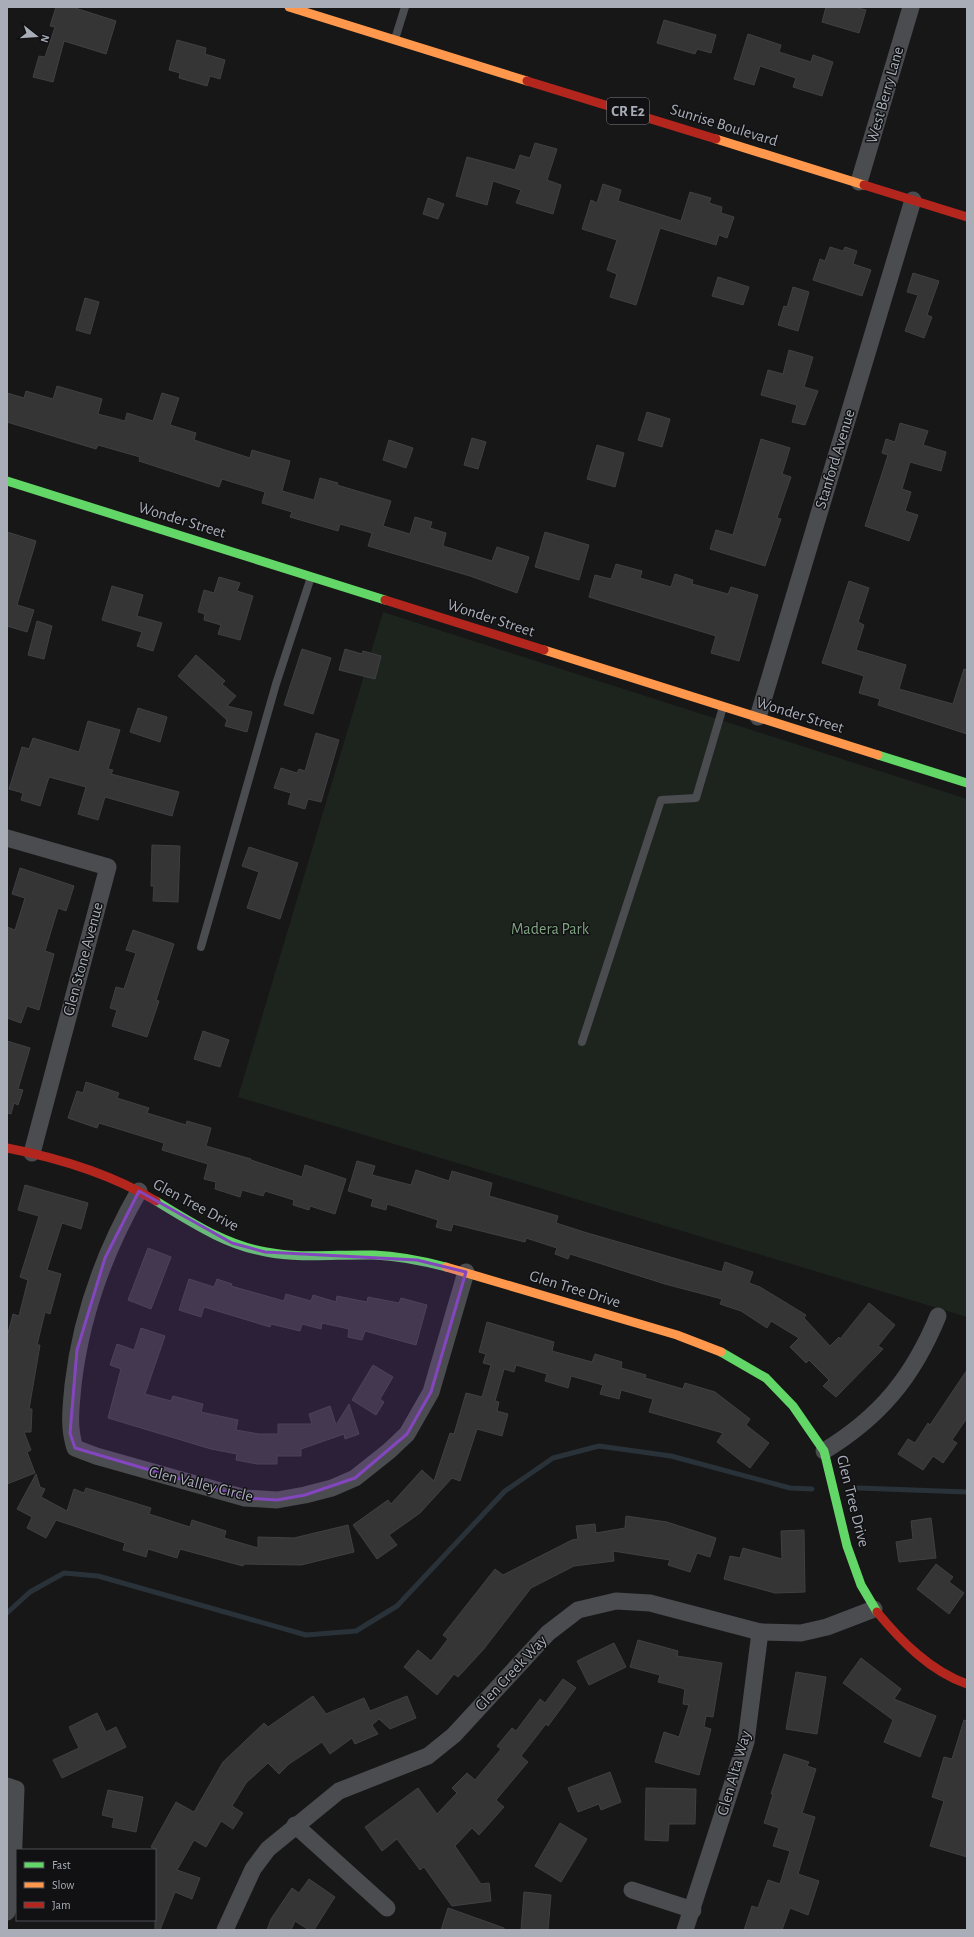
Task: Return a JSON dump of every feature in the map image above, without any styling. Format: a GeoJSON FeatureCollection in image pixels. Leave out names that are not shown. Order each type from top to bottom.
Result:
{"type":"FeatureCollection","features":[{"type":"Feature","properties":{"kind":"street","name":"Sunrise Boulevard"},"geometry":{"type":"LineString","coordinates":[[289,7],[967,216]]}},
{"type":"Feature","properties":{"kind":"street","name":"West Berry Lane"},"geometry":{"type":"LineString","coordinates":[[859,182],[911,7]]}},
{"type":"Feature","properties":{"kind":"street","name":"Stanford Avenue"},"geometry":{"type":"LineString","coordinates":[[758,717],[913,200]]}},
{"type":"Feature","properties":{"kind":"street","name":"Wonder Street"},"geometry":{"type":"LineString","coordinates":[[7,481],[967,783]]}},
{"type":"Feature","properties":{"kind":"street","name":"Glen Stone Avenue"},"geometry":{"type":"LineString","coordinates":[[7,838],[108,867],[32,1153]]}},
{"type":"Feature","properties":{"kind":"street","name":"Glen Tree Drive"},"geometry":{"type":"LineString","coordinates":[[7,1148],[32,1153],[108,1176],[139,1191],[199,1227],[225,1239],[265,1252],[299,1256],[376,1255],[417,1260],[466,1272],[677,1335],[703,1344],[734,1358],[766,1378],[793,1406],[824,1451],[847,1546],[861,1586],[874,1609],[895,1634],[917,1654],[953,1678],[967,1684]]}},
{"type":"Feature","properties":{"kind":"street","name":"Glen Valley Circle"},"geometry":{"type":"LineString","coordinates":[[139,1191],[121,1222],[105,1258],[88,1304],[77,1350],[70,1433],[75,1448],[96,1456],[245,1498],[276,1500],[332,1488],[355,1478],[389,1451],[407,1434],[431,1392],[466,1272]]}},
{"type":"Feature","properties":{"kind":"street"},"geometry":{"type":"LineString","coordinates":[[824,1451],[866,1423],[893,1395],[908,1375],[928,1342],[938,1316]]}},
{"type":"Feature","properties":{"kind":"street","name":"Glen Creek Way"},"geometry":{"type":"LineString","coordinates":[[225,1930],[254,1869],[268,1849],[338,1791],[428,1756],[454,1735],[548,1633],[578,1610],[616,1601],[650,1603],[760,1632],[807,1631],[827,1627],[874,1609]]}},
{"type":"Feature","properties":{"kind":"street","name":"Glen Alta Way"},"geometry":{"type":"LineString","coordinates":[[685,1930],[693,1910],[746,1742],[760,1632]]}},
{"type":"Feature","properties":{"kind":"street"},"geometry":{"type":"LineString","coordinates":[[7,1786],[16,1789],[12,1895],[7,1912]]}},
{"type":"Feature","properties":{"kind":"street"},"geometry":{"type":"LineString","coordinates":[[295,1826],[387,1908]]}},
{"type":"Feature","properties":{"kind":"street"},"geometry":{"type":"LineString","coordinates":[[632,1890],[693,1910]]}},
{"type":"Feature","properties":{"kind":"lane"},"geometry":{"type":"LineString","coordinates":[[395,39],[405,7]]}},
{"type":"Feature","properties":{"kind":"lane"},"geometry":{"type":"LineString","coordinates":[[200,947],[276,684],[311,576]]}},
{"type":"Feature","properties":{"kind":"lane"},"geometry":{"type":"LineString","coordinates":[[582,1042],[661,800],[696,798],[724,706]]}},
{"type":"Feature","properties":{"kind":"highlighted area"},"geometry":{"type":"Polygon","coordinates":[[[139,1191],[232,1243],[265,1252],[417,1260],[466,1272],[431,1392],[407,1434],[355,1478],[305,1495],[277,1500],[245,1498],[75,1448],[70,1433],[77,1350],[105,1258],[139,1191]]]}},
{"type":"Feature","properties":{"kind":"green space","name":"Madera Park"},"geometry":{"type":"Polygon","coordinates":[[[383,612],[967,799],[967,1317],[238,1097],[383,612]]]}},
{"type":"Feature","properties":{"kind":"building"},"geometry":{"type":"Polygon","coordinates":[[[56,7],[72,7],[116,21],[106,54],[64,41],[53,82],[33,77],[39,56],[45,57],[55,27],[50,26],[56,7]]]}},
{"type":"Feature","properties":{"kind":"building"},"geometry":{"type":"Polygon","coordinates":[[[826,7],[854,7],[866,10],[859,33],[822,22],[826,7]]]}},
{"type":"Feature","properties":{"kind":"building"},"geometry":{"type":"Polygon","coordinates":[[[664,20],[716,35],[711,53],[697,49],[695,54],[657,43],[664,20]]]}},
{"type":"Feature","properties":{"kind":"building"},"geometry":{"type":"Polygon","coordinates":[[[748,34],[781,45],[779,52],[811,62],[813,55],[833,62],[822,96],[793,87],[796,78],[760,66],[754,85],[734,79],[748,34]]]}},
{"type":"Feature","properties":{"kind":"building"},"geometry":{"type":"Polygon","coordinates":[[[177,40],[206,48],[205,54],[225,60],[220,79],[210,76],[207,86],[179,78],[180,73],[169,70],[177,40]]]}},
{"type":"Feature","properties":{"kind":"building"},"geometry":{"type":"Polygon","coordinates":[[[535,143],[557,149],[547,180],[561,185],[553,214],[516,203],[521,190],[493,181],[487,205],[456,196],[467,157],[515,170],[520,155],[530,158],[535,143]]]}},
{"type":"Feature","properties":{"kind":"building"},"geometry":{"type":"Polygon","coordinates":[[[603,184],[621,190],[618,201],[681,221],[690,192],[711,198],[709,203],[722,207],[721,213],[734,217],[727,238],[719,235],[716,245],[660,228],[636,305],[610,297],[617,274],[607,270],[617,240],[582,229],[591,200],[597,203],[603,184]]]}},
{"type":"Feature","properties":{"kind":"building"},"geometry":{"type":"Polygon","coordinates":[[[428,198],[444,204],[438,219],[423,214],[428,198]]]}},
{"type":"Feature","properties":{"kind":"building"},"geometry":{"type":"Polygon","coordinates":[[[830,247],[843,251],[845,247],[857,251],[853,264],[871,270],[862,296],[813,280],[820,259],[825,261],[830,247]]]}},
{"type":"Feature","properties":{"kind":"building"},"geometry":{"type":"Polygon","coordinates":[[[913,273],[939,281],[927,315],[932,317],[924,338],[905,331],[918,295],[907,292],[913,273]]]}},
{"type":"Feature","properties":{"kind":"building"},"geometry":{"type":"Polygon","coordinates":[[[718,277],[749,287],[743,305],[712,296],[718,277]]]}},
{"type":"Feature","properties":{"kind":"building"},"geometry":{"type":"Polygon","coordinates":[[[793,287],[809,292],[798,331],[778,325],[784,306],[787,307],[793,287]]]}},
{"type":"Feature","properties":{"kind":"building"},"geometry":{"type":"Polygon","coordinates":[[[85,298],[99,302],[90,334],[76,330],[85,298]]]}},
{"type":"Feature","properties":{"kind":"building"},"geometry":{"type":"Polygon","coordinates":[[[789,350],[813,357],[804,387],[818,391],[805,425],[792,422],[797,405],[761,395],[768,370],[783,374],[789,350]]]}},
{"type":"Feature","properties":{"kind":"building"},"geometry":{"type":"Polygon","coordinates":[[[57,386],[102,399],[98,414],[125,421],[127,413],[153,421],[162,393],[179,398],[170,425],[196,433],[194,440],[250,458],[252,450],[290,461],[282,491],[314,500],[320,478],[338,483],[337,485],[391,501],[383,526],[410,534],[415,517],[432,522],[430,528],[446,533],[443,546],[492,561],[497,547],[529,557],[517,593],[470,576],[368,546],[372,533],[340,524],[338,531],[290,517],[292,512],[262,503],[265,492],[222,479],[219,487],[139,461],[140,457],[98,445],[96,449],[7,422],[7,393],[24,398],[26,391],[53,399],[57,386]]]}},
{"type":"Feature","properties":{"kind":"building"},"geometry":{"type":"Polygon","coordinates":[[[647,412],[670,419],[662,447],[638,440],[647,412]]]}},
{"type":"Feature","properties":{"kind":"building"},"geometry":{"type":"Polygon","coordinates":[[[900,423],[928,431],[923,445],[946,452],[941,471],[910,462],[902,489],[911,492],[905,511],[918,515],[909,541],[865,526],[888,455],[882,453],[886,439],[895,442],[900,423]]]}},
{"type":"Feature","properties":{"kind":"building"},"geometry":{"type":"Polygon","coordinates":[[[472,438],[486,442],[478,469],[464,465],[472,438]]]}},
{"type":"Feature","properties":{"kind":"building"},"geometry":{"type":"Polygon","coordinates":[[[761,439],[790,448],[782,474],[791,477],[777,518],[781,519],[765,566],[710,549],[716,530],[733,535],[761,439]]]}},
{"type":"Feature","properties":{"kind":"building"},"geometry":{"type":"Polygon","coordinates":[[[389,440],[413,448],[406,468],[383,460],[389,440]]]}},
{"type":"Feature","properties":{"kind":"building"},"geometry":{"type":"Polygon","coordinates":[[[597,445],[624,453],[615,487],[587,479],[597,445]]]}},
{"type":"Feature","properties":{"kind":"building"},"geometry":{"type":"Polygon","coordinates":[[[7,532],[36,541],[17,605],[34,610],[27,632],[7,626],[7,532]]]}},
{"type":"Feature","properties":{"kind":"building"},"geometry":{"type":"Polygon","coordinates":[[[545,532],[589,545],[579,580],[535,567],[545,532]]]}},
{"type":"Feature","properties":{"kind":"building"},"geometry":{"type":"Polygon","coordinates":[[[616,564],[642,571],[640,578],[671,587],[675,574],[693,580],[692,584],[728,594],[731,587],[758,595],[739,661],[711,653],[716,636],[589,597],[595,575],[611,579],[616,564]]]}},
{"type":"Feature","properties":{"kind":"building"},"geometry":{"type":"Polygon","coordinates":[[[219,577],[240,583],[237,591],[253,596],[240,640],[218,634],[221,625],[204,620],[205,614],[198,612],[204,590],[214,593],[219,577]]]}},
{"type":"Feature","properties":{"kind":"building"},"geometry":{"type":"Polygon","coordinates":[[[849,581],[869,588],[858,622],[864,625],[856,650],[906,665],[899,689],[953,704],[964,669],[967,670],[967,734],[878,705],[880,699],[859,693],[864,676],[822,663],[849,581]]]}},
{"type":"Feature","properties":{"kind":"building"},"geometry":{"type":"Polygon","coordinates":[[[112,586],[143,595],[137,616],[162,623],[153,651],[137,646],[142,632],[102,620],[112,586]]]}},
{"type":"Feature","properties":{"kind":"building"},"geometry":{"type":"Polygon","coordinates":[[[37,621],[52,626],[44,659],[28,655],[37,621]]]}},
{"type":"Feature","properties":{"kind":"building"},"geometry":{"type":"Polygon","coordinates":[[[302,649],[331,658],[313,714],[284,705],[302,649]]]}},
{"type":"Feature","properties":{"kind":"building"},"geometry":{"type":"Polygon","coordinates":[[[345,649],[362,654],[363,651],[381,656],[375,679],[339,670],[345,649]]]}},
{"type":"Feature","properties":{"kind":"building"},"geometry":{"type":"Polygon","coordinates":[[[196,655],[225,681],[222,684],[236,696],[227,706],[252,712],[247,732],[225,726],[227,720],[178,676],[196,655]]]}},
{"type":"Feature","properties":{"kind":"building"},"geometry":{"type":"Polygon","coordinates":[[[138,708],[167,717],[160,742],[130,732],[138,708]]]}},
{"type":"Feature","properties":{"kind":"building"},"geometry":{"type":"Polygon","coordinates":[[[88,721],[120,730],[108,769],[113,770],[111,774],[179,792],[172,816],[105,797],[98,820],[78,814],[86,787],[49,777],[40,806],[21,800],[23,793],[9,789],[22,747],[29,749],[33,738],[79,752],[88,721]]]}},
{"type":"Feature","properties":{"kind":"building"},"geometry":{"type":"Polygon","coordinates":[[[316,733],[339,740],[321,802],[308,799],[305,809],[288,804],[291,793],[274,788],[281,768],[297,773],[299,769],[305,771],[316,733]]]}},
{"type":"Feature","properties":{"kind":"building"},"geometry":{"type":"Polygon","coordinates":[[[152,845],[180,846],[178,902],[153,901],[154,886],[151,886],[152,845]]]}},
{"type":"Feature","properties":{"kind":"building"},"geometry":{"type":"Polygon","coordinates":[[[249,847],[298,863],[280,919],[247,908],[259,872],[242,866],[249,847]]]}},
{"type":"Feature","properties":{"kind":"building"},"geometry":{"type":"Polygon","coordinates":[[[20,868],[74,886],[66,911],[58,908],[45,951],[54,954],[39,1010],[27,1006],[21,1023],[7,1018],[7,927],[15,930],[25,898],[12,894],[20,868]]]}},
{"type":"Feature","properties":{"kind":"building"},"geometry":{"type":"Polygon","coordinates":[[[133,930],[174,944],[156,1000],[159,1001],[147,1037],[112,1026],[117,1010],[110,1008],[116,987],[124,989],[136,953],[126,950],[133,930]]]}},
{"type":"Feature","properties":{"kind":"building"},"geometry":{"type":"Polygon","coordinates":[[[203,1031],[229,1040],[220,1067],[194,1059],[203,1031]]]}},
{"type":"Feature","properties":{"kind":"building"},"geometry":{"type":"Polygon","coordinates":[[[7,1041],[30,1048],[18,1089],[23,1090],[18,1105],[14,1103],[11,1114],[7,1113],[7,1041]]]}},
{"type":"Feature","properties":{"kind":"building"},"geometry":{"type":"Polygon","coordinates":[[[86,1082],[119,1093],[117,1098],[149,1108],[147,1113],[186,1125],[187,1121],[211,1128],[206,1146],[251,1159],[302,1177],[305,1165],[346,1179],[335,1214],[310,1206],[309,1210],[293,1205],[294,1200],[265,1191],[263,1196],[242,1190],[240,1197],[215,1189],[216,1182],[204,1179],[208,1164],[162,1150],[164,1143],[99,1123],[97,1128],[68,1118],[77,1091],[83,1093],[86,1082]]]}},
{"type":"Feature","properties":{"kind":"building"},"geometry":{"type":"Polygon","coordinates":[[[357,1161],[375,1166],[372,1175],[411,1185],[416,1170],[449,1181],[452,1171],[492,1183],[489,1196],[558,1216],[556,1223],[722,1272],[725,1262],[753,1272],[749,1283],[760,1287],[806,1315],[804,1318],[830,1346],[839,1337],[840,1339],[869,1303],[895,1325],[878,1346],[883,1349],[836,1397],[823,1386],[829,1380],[809,1360],[806,1363],[790,1347],[799,1338],[771,1321],[767,1328],[741,1311],[720,1304],[722,1299],[665,1284],[570,1254],[568,1259],[555,1254],[557,1248],[526,1238],[525,1242],[453,1224],[451,1231],[436,1227],[438,1220],[387,1204],[386,1210],[371,1206],[373,1199],[348,1191],[357,1161]]]}},
{"type":"Feature","properties":{"kind":"building"},"geometry":{"type":"Polygon","coordinates":[[[25,1185],[88,1203],[81,1229],[62,1223],[47,1270],[61,1274],[50,1314],[45,1312],[37,1345],[40,1345],[29,1409],[32,1409],[31,1432],[24,1432],[31,1450],[27,1452],[35,1473],[7,1484],[7,1337],[13,1314],[19,1316],[28,1280],[20,1277],[39,1216],[18,1210],[25,1185]]]}},
{"type":"Feature","properties":{"kind":"building"},"geometry":{"type":"Polygon","coordinates":[[[148,1248],[171,1257],[151,1309],[128,1300],[148,1248]]]}},
{"type":"Feature","properties":{"kind":"building"},"geometry":{"type":"Polygon","coordinates":[[[189,1279],[214,1287],[217,1279],[232,1284],[231,1286],[284,1301],[286,1294],[311,1301],[313,1295],[336,1302],[337,1296],[367,1302],[368,1297],[399,1303],[401,1298],[427,1305],[416,1345],[365,1331],[362,1340],[348,1337],[349,1329],[322,1323],[321,1329],[302,1324],[300,1331],[271,1324],[270,1327],[204,1307],[201,1317],[179,1310],[189,1279]]]}},
{"type":"Feature","properties":{"kind":"building"},"geometry":{"type":"Polygon","coordinates":[[[487,1322],[554,1342],[552,1351],[592,1362],[595,1354],[622,1362],[621,1368],[646,1375],[645,1378],[683,1389],[685,1383],[715,1392],[750,1419],[746,1425],[769,1443],[750,1468],[717,1442],[723,1433],[649,1412],[653,1399],[621,1390],[619,1399],[600,1394],[603,1385],[571,1376],[568,1388],[545,1381],[547,1374],[516,1365],[514,1372],[504,1369],[495,1401],[499,1402],[497,1411],[508,1414],[502,1436],[477,1429],[460,1481],[452,1478],[420,1513],[389,1535],[397,1545],[377,1559],[353,1525],[388,1500],[391,1504],[422,1470],[434,1481],[450,1433],[454,1434],[466,1393],[482,1397],[491,1365],[483,1363],[486,1354],[479,1352],[487,1322]]]}},
{"type":"Feature","properties":{"kind":"building"},"geometry":{"type":"Polygon","coordinates":[[[141,1328],[165,1336],[145,1394],[171,1401],[173,1396],[203,1404],[201,1412],[238,1420],[236,1430],[259,1434],[278,1434],[278,1424],[312,1424],[309,1414],[330,1406],[336,1425],[349,1404],[359,1434],[345,1439],[344,1434],[301,1449],[301,1456],[277,1456],[277,1464],[257,1464],[236,1460],[237,1454],[211,1449],[108,1418],[121,1369],[110,1365],[117,1344],[134,1350],[141,1328]]]}},
{"type":"Feature","properties":{"kind":"building"},"geometry":{"type":"Polygon","coordinates":[[[373,1365],[393,1377],[380,1399],[384,1402],[376,1415],[352,1400],[373,1365]]]}},
{"type":"Feature","properties":{"kind":"building"},"geometry":{"type":"Polygon","coordinates":[[[967,1370],[967,1418],[952,1440],[957,1443],[943,1463],[933,1456],[923,1470],[898,1454],[908,1439],[915,1443],[928,1423],[930,1425],[967,1370]]]}},
{"type":"Feature","properties":{"kind":"building"},"geometry":{"type":"Polygon","coordinates":[[[36,1474],[40,1487],[45,1489],[41,1497],[67,1511],[74,1489],[84,1493],[86,1488],[151,1508],[149,1514],[190,1527],[192,1520],[226,1531],[224,1538],[258,1548],[258,1537],[294,1538],[348,1525],[354,1552],[301,1565],[244,1564],[243,1566],[180,1549],[177,1558],[148,1549],[146,1557],[123,1550],[125,1543],[56,1520],[46,1538],[27,1528],[32,1517],[17,1509],[36,1474]]]}},
{"type":"Feature","properties":{"kind":"building"},"geometry":{"type":"Polygon","coordinates":[[[626,1516],[667,1522],[716,1538],[710,1557],[697,1553],[690,1572],[668,1565],[670,1560],[613,1551],[614,1561],[574,1566],[531,1588],[483,1650],[458,1677],[454,1674],[437,1695],[404,1667],[418,1650],[431,1661],[448,1639],[443,1635],[495,1569],[503,1575],[572,1540],[578,1539],[576,1526],[595,1524],[596,1533],[625,1528],[626,1516]]]}},
{"type":"Feature","properties":{"kind":"building"},"geometry":{"type":"Polygon","coordinates":[[[931,1518],[936,1558],[899,1562],[896,1542],[913,1539],[911,1521],[931,1518]]]}},
{"type":"Feature","properties":{"kind":"building"},"geometry":{"type":"Polygon","coordinates":[[[804,1530],[805,1592],[775,1593],[724,1579],[730,1556],[740,1558],[743,1548],[782,1559],[781,1531],[804,1530]]]}},
{"type":"Feature","properties":{"kind":"building"},"geometry":{"type":"Polygon","coordinates":[[[936,1564],[953,1577],[949,1582],[964,1593],[949,1614],[917,1589],[936,1564]]]}},
{"type":"Feature","properties":{"kind":"building"},"geometry":{"type":"Polygon","coordinates":[[[638,1640],[678,1651],[677,1656],[722,1663],[713,1717],[706,1716],[704,1727],[711,1729],[699,1775],[655,1762],[664,1732],[679,1737],[689,1705],[683,1704],[685,1689],[658,1682],[660,1675],[630,1667],[638,1640]]]}},
{"type":"Feature","properties":{"kind":"building"},"geometry":{"type":"Polygon","coordinates":[[[614,1643],[626,1667],[589,1685],[577,1661],[614,1643]]]}},
{"type":"Feature","properties":{"kind":"building"},"geometry":{"type":"Polygon","coordinates":[[[861,1658],[901,1689],[894,1699],[936,1716],[920,1757],[884,1742],[893,1720],[843,1683],[861,1658]]]}},
{"type":"Feature","properties":{"kind":"building"},"geometry":{"type":"Polygon","coordinates":[[[796,1672],[826,1677],[817,1734],[786,1729],[796,1672]]]}},
{"type":"Feature","properties":{"kind":"building"},"geometry":{"type":"Polygon","coordinates":[[[563,1679],[576,1688],[548,1726],[546,1724],[521,1756],[528,1762],[496,1800],[504,1807],[479,1835],[472,1828],[455,1846],[481,1884],[489,1883],[491,1901],[452,1906],[424,1867],[420,1870],[397,1839],[382,1851],[365,1827],[418,1788],[437,1814],[457,1793],[452,1788],[467,1773],[475,1780],[501,1749],[497,1746],[512,1728],[516,1731],[540,1699],[545,1703],[563,1679]]]}},
{"type":"Feature","properties":{"kind":"building"},"geometry":{"type":"Polygon","coordinates":[[[313,1696],[326,1714],[364,1698],[370,1711],[407,1696],[416,1718],[390,1729],[379,1719],[372,1725],[378,1734],[355,1744],[352,1738],[330,1754],[322,1742],[289,1764],[279,1774],[268,1763],[246,1783],[232,1806],[243,1813],[233,1829],[221,1821],[206,1847],[194,1840],[177,1870],[200,1878],[192,1899],[175,1892],[160,1930],[155,1930],[156,1849],[151,1847],[176,1802],[194,1812],[223,1762],[264,1723],[268,1727],[313,1696]]]}},
{"type":"Feature","properties":{"kind":"building"},"geometry":{"type":"Polygon","coordinates":[[[97,1713],[106,1732],[116,1727],[126,1747],[62,1778],[53,1760],[79,1748],[69,1727],[97,1713]]]}},
{"type":"Feature","properties":{"kind":"building"},"geometry":{"type":"Polygon","coordinates":[[[964,1720],[967,1721],[967,1857],[930,1846],[944,1801],[932,1797],[944,1757],[952,1759],[964,1720]]]}},
{"type":"Feature","properties":{"kind":"building"},"geometry":{"type":"Polygon","coordinates":[[[784,1754],[809,1762],[807,1766],[816,1769],[802,1813],[815,1817],[798,1874],[819,1881],[808,1915],[790,1908],[782,1930],[744,1930],[752,1906],[758,1908],[768,1880],[780,1884],[790,1851],[773,1846],[779,1828],[764,1823],[773,1794],[771,1794],[784,1754]]]}},
{"type":"Feature","properties":{"kind":"building"},"geometry":{"type":"Polygon","coordinates":[[[610,1772],[621,1802],[601,1810],[599,1804],[578,1812],[568,1788],[610,1772]]]}},
{"type":"Feature","properties":{"kind":"building"},"geometry":{"type":"Polygon","coordinates":[[[646,1788],[696,1789],[695,1824],[669,1824],[668,1841],[645,1840],[646,1788]]]}},
{"type":"Feature","properties":{"kind":"building"},"geometry":{"type":"Polygon","coordinates":[[[108,1790],[143,1797],[136,1832],[112,1827],[114,1818],[102,1815],[108,1790]]]}},
{"type":"Feature","properties":{"kind":"building"},"geometry":{"type":"Polygon","coordinates":[[[560,1823],[587,1839],[561,1882],[535,1866],[560,1823]]]}},
{"type":"Feature","properties":{"kind":"building"},"geometry":{"type":"Polygon","coordinates":[[[309,1879],[335,1897],[314,1930],[309,1930],[295,1921],[291,1930],[267,1930],[271,1919],[292,1888],[299,1893],[309,1879]]]}},
{"type":"Feature","properties":{"kind":"building"},"geometry":{"type":"Polygon","coordinates":[[[524,1892],[551,1895],[548,1930],[521,1930],[524,1892]]]}},
{"type":"Feature","properties":{"kind":"building"},"geometry":{"type":"Polygon","coordinates":[[[448,1908],[504,1928],[504,1930],[441,1930],[448,1908]]]}},
{"type":"Feature","properties":{"kind":"waterway"},"geometry":{"type":"LineString","coordinates":[[7,1613],[30,1592],[64,1573],[98,1576],[306,1635],[356,1631],[397,1606],[505,1491],[553,1458],[599,1446],[671,1456],[790,1488],[812,1489]]}},
{"type":"Feature","properties":{"kind":"waterway"},"geometry":{"type":"LineString","coordinates":[[858,1488],[967,1492]]}},
{"type":"Feature","properties":{"kind":"traffic: fast"},"geometry":{"type":"LineString","coordinates":[[7,481],[385,600]]}},
{"type":"Feature","properties":{"kind":"traffic: fast"},"geometry":{"type":"LineString","coordinates":[[878,755],[967,783]]}},
{"type":"Feature","properties":{"kind":"traffic: fast"},"geometry":{"type":"LineString","coordinates":[[156,1201],[209,1232],[251,1249],[293,1255],[393,1256],[446,1267]]}},
{"type":"Feature","properties":{"kind":"traffic: fast"},"geometry":{"type":"LineString","coordinates":[[721,1352],[766,1378],[793,1406],[824,1451],[847,1546],[861,1585],[877,1612]]}},
{"type":"Feature","properties":{"kind":"traffic: slow"},"geometry":{"type":"LineString","coordinates":[[289,7],[527,81]]}},
{"type":"Feature","properties":{"kind":"traffic: slow"},"geometry":{"type":"LineString","coordinates":[[716,139],[864,185]]}},
{"type":"Feature","properties":{"kind":"traffic: slow"},"geometry":{"type":"LineString","coordinates":[[544,650],[878,755]]}},
{"type":"Feature","properties":{"kind":"traffic: slow"},"geometry":{"type":"LineString","coordinates":[[446,1267],[677,1335],[721,1352]]}},
{"type":"Feature","properties":{"kind":"traffic: jam"},"geometry":{"type":"LineString","coordinates":[[527,81],[716,139]]}},
{"type":"Feature","properties":{"kind":"traffic: jam"},"geometry":{"type":"LineString","coordinates":[[864,185],[967,217]]}},
{"type":"Feature","properties":{"kind":"traffic: jam"},"geometry":{"type":"LineString","coordinates":[[385,600],[544,650]]}},
{"type":"Feature","properties":{"kind":"traffic: jam"},"geometry":{"type":"LineString","coordinates":[[7,1148],[84,1168],[139,1191],[156,1201]]}},
{"type":"Feature","properties":{"kind":"traffic: jam"},"geometry":{"type":"LineString","coordinates":[[877,1612],[896,1634],[917,1654],[941,1671],[967,1684]]}}]}
